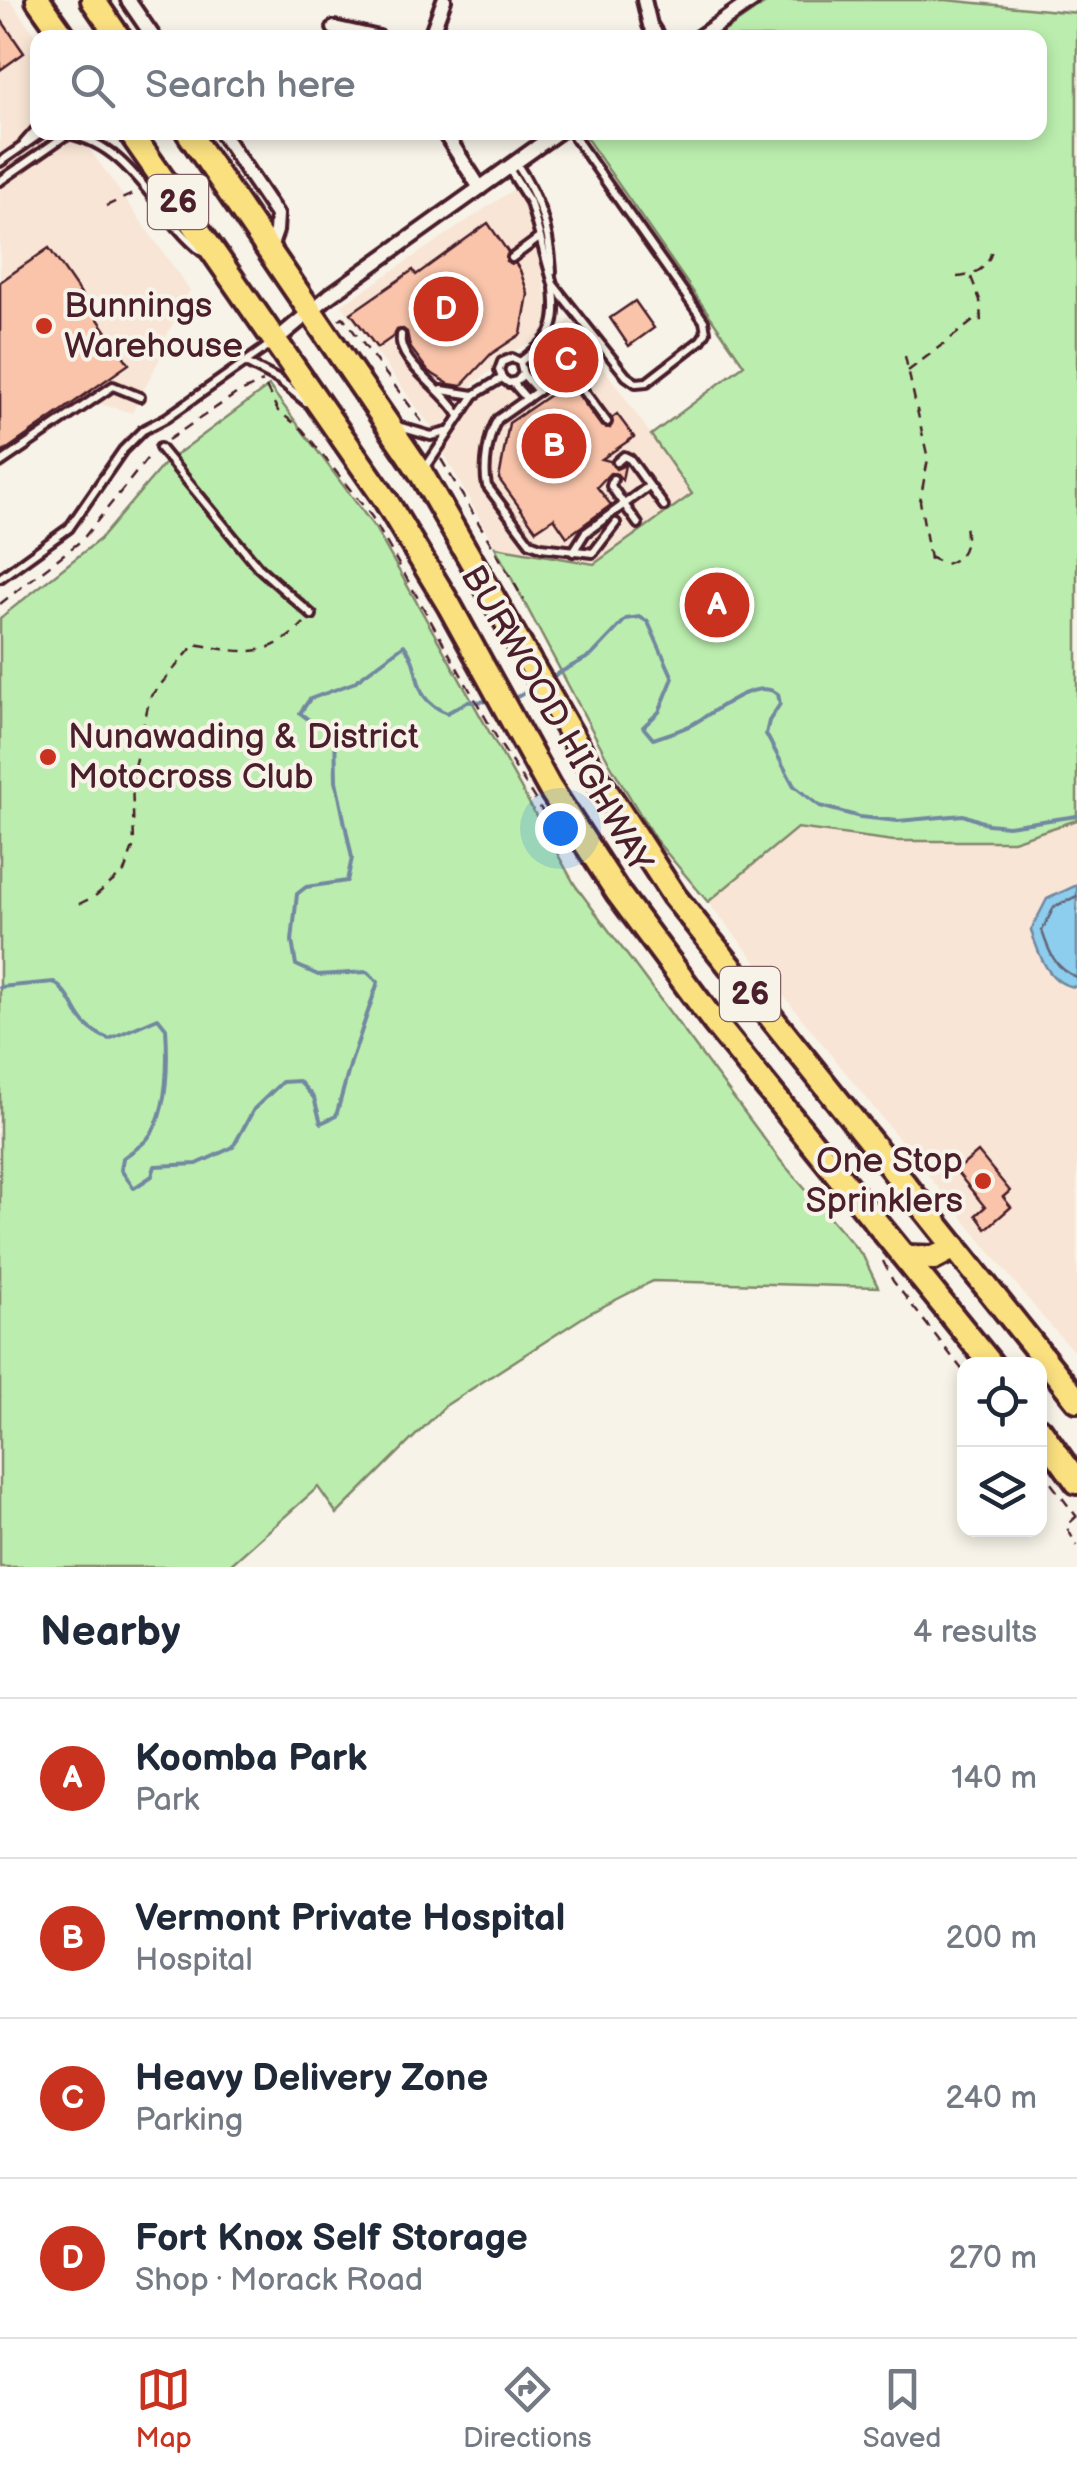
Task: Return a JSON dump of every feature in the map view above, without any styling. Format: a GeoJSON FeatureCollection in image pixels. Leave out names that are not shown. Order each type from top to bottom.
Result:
{"type":"FeatureCollection","features":[{"type":"Feature","properties":{"kind":"highway"},"geometry":{"type":"LineString","coordinates":[[38,0],[59,30]]}},
{"type":"Feature","properties":{"kind":"highway"},"geometry":{"type":"LineString","coordinates":[[92,0],[113,30]]}},
{"type":"Feature","properties":{"kind":"highway","name":"BURWOOD HIGHWAY"},"geometry":{"type":"LineString","coordinates":[[136,140],[395,515],[512,741],[548,787],[645,932],[985,1357]]}},
{"type":"Feature","properties":{"kind":"highway","name":"BURWOOD HIGHWAY"},"geometry":{"type":"LineString","coordinates":[[194,140],[312,310],[334,323],[389,424],[615,808],[699,931],[1077,1400]]}},
{"type":"Feature","properties":{"kind":"highway"},"geometry":{"type":"LineString","coordinates":[[905,1257],[934,1258],[955,1247]]}},
{"type":"Feature","properties":{"kind":"highway"},"geometry":{"type":"LineString","coordinates":[[1047,1440],[1077,1482]]}},
{"type":"Feature","properties":{"kind":"street"},"geometry":{"type":"LineString","coordinates":[[128,0],[149,30]]}},
{"type":"Feature","properties":{"kind":"street"},"geometry":{"type":"LineString","coordinates":[[433,30],[444,0]]}},
{"type":"Feature","properties":{"kind":"street"},"geometry":{"type":"LineString","coordinates":[[644,0],[653,30]]}},
{"type":"Feature","properties":{"kind":"street"},"geometry":{"type":"LineString","coordinates":[[710,30],[753,0]]}},
{"type":"Feature","properties":{"kind":"street"},"geometry":{"type":"LineString","coordinates":[[334,28],[343,30]]}},
{"type":"Feature","properties":{"kind":"street"},"geometry":{"type":"LineString","coordinates":[[226,140],[277,216],[270,248]]}},
{"type":"Feature","properties":{"kind":"street"},"geometry":{"type":"LineString","coordinates":[[449,140],[480,188]]}},
{"type":"Feature","properties":{"kind":"street"},"geometry":{"type":"LineString","coordinates":[[276,340],[547,140]]}},
{"type":"Feature","properties":{"kind":"lane"},"geometry":{"type":"LineString","coordinates":[[20,148],[30,136]]}},
{"type":"Feature","properties":{"kind":"lane"},"geometry":{"type":"LineString","coordinates":[[0,162],[32,140]]}},
{"type":"Feature","properties":{"kind":"lane"},"geometry":{"type":"LineString","coordinates":[[0,181],[59,140]]}},
{"type":"Feature","properties":{"kind":"lane"},"geometry":{"type":"LineString","coordinates":[[86,140],[124,164],[153,193],[191,243],[226,271]]}},
{"type":"Feature","properties":{"kind":"lane"},"geometry":{"type":"LineString","coordinates":[[512,165],[530,202],[553,284],[626,376],[646,382],[702,340],[706,332],[704,322],[577,140]]}},
{"type":"Feature","properties":{"kind":"lane"},"geometry":{"type":"LineString","coordinates":[[512,165],[537,196],[543,212],[556,321],[552,331],[520,362]]}},
{"type":"Feature","properties":{"kind":"lane"},"geometry":{"type":"LineString","coordinates":[[512,258],[539,238]]}},
{"type":"Feature","properties":{"kind":"lane"},"geometry":{"type":"LineString","coordinates":[[401,334],[400,344],[416,369],[440,389],[459,416]]}},
{"type":"Feature","properties":{"kind":"lane"},"geometry":{"type":"LineString","coordinates":[[0,578],[69,528],[122,450],[143,430],[276,340]]}},
{"type":"Feature","properties":{"kind":"lane"},"geometry":{"type":"LineString","coordinates":[[527,399],[513,382],[502,378],[502,362],[512,358],[520,362],[523,374],[538,391]]}},
{"type":"Feature","properties":{"kind":"lane"},"geometry":{"type":"LineString","coordinates":[[246,363],[292,388],[314,409],[324,408]]}},
{"type":"Feature","properties":{"kind":"lane"},"geometry":{"type":"LineString","coordinates":[[603,421],[568,372],[493,427],[485,476],[487,486],[530,542],[593,553],[616,523]]}},
{"type":"Feature","properties":{"kind":"lane"},"geometry":{"type":"LineString","coordinates":[[513,382],[523,374]]}},
{"type":"Feature","properties":{"kind":"lane"},"geometry":{"type":"LineString","coordinates":[[421,473],[474,395],[502,378]]}},
{"type":"Feature","properties":{"kind":"lane"},"geometry":{"type":"LineString","coordinates":[[0,462],[113,386],[140,397]]}},
{"type":"Feature","properties":{"kind":"lane"},"geometry":{"type":"LineString","coordinates":[[440,389],[474,395]]}},
{"type":"Feature","properties":{"kind":"lane"},"geometry":{"type":"LineString","coordinates":[[389,424],[431,436],[448,432]]}},
{"type":"Feature","properties":{"kind":"lane"},"geometry":{"type":"LineString","coordinates":[[160,448],[258,568],[312,615]]}},
{"type":"Feature","properties":{"kind":"lane"},"geometry":{"type":"LineString","coordinates":[[617,462],[624,456],[630,459],[664,506]]}},
{"type":"Feature","properties":{"kind":"lane"},"geometry":{"type":"LineString","coordinates":[[612,479],[611,486],[638,524]]}},
{"type":"Feature","properties":{"kind":"lane"},"geometry":{"type":"LineString","coordinates":[[573,552],[585,533],[649,486]]}},
{"type":"Feature","properties":{"kind":"path"},"geometry":{"type":"LineString","coordinates":[[106,206],[136,192]]}},
{"type":"Feature","properties":{"kind":"path"},"geometry":{"type":"LineString","coordinates":[[957,277],[971,275],[987,264],[992,248]]}},
{"type":"Feature","properties":{"kind":"path"},"geometry":{"type":"LineString","coordinates":[[971,275],[980,300],[982,325]]}},
{"type":"Feature","properties":{"kind":"path"},"geometry":{"type":"LineString","coordinates":[[908,371],[981,315]]}},
{"type":"Feature","properties":{"kind":"path"},"geometry":{"type":"LineString","coordinates":[[905,356],[928,458],[920,501],[931,564]]}},
{"type":"Feature","properties":{"kind":"path"},"geometry":{"type":"LineString","coordinates":[[0,604],[82,540],[139,466],[160,448],[236,394],[266,381],[266,391],[278,411],[302,429],[372,517],[468,662],[570,853]]}},
{"type":"Feature","properties":{"kind":"path"},"geometry":{"type":"LineString","coordinates":[[929,557],[945,564],[956,559],[965,550],[965,525]]}},
{"type":"Feature","properties":{"kind":"path"},"geometry":{"type":"LineString","coordinates":[[79,904],[96,896],[124,872],[134,845],[132,776],[150,697],[195,644],[249,654],[284,643],[312,615]]}},
{"type":"Feature","properties":{"kind":"path"},"geometry":{"type":"LineString","coordinates":[[877,1250],[893,1281],[957,1363]]}},
{"type":"Feature","properties":{"kind":"path"},"geometry":{"type":"LineString","coordinates":[[1047,1478],[1077,1517],[1066,1526],[1077,1546]]}},
{"type":"Feature","properties":{"kind":"shaded area"},"geometry":{"type":"Polygon","coordinates":[[[0,0],[10,0],[31,30],[30,140],[83,140],[190,290],[166,337],[158,343],[159,360],[132,413],[97,403],[0,470],[0,0]]]}},
{"type":"Feature","properties":{"kind":"shaded area"},"geometry":{"type":"Polygon","coordinates":[[[517,187],[534,227],[549,314],[547,326],[533,342],[502,356],[492,370],[472,385],[437,430],[342,305],[517,187]]]}},
{"type":"Feature","properties":{"kind":"shaded area"},"geometry":{"type":"Polygon","coordinates":[[[569,319],[693,494],[594,564],[495,547],[444,453],[476,403],[486,394],[520,383],[537,360],[558,342],[569,319]]]}},
{"type":"Feature","properties":{"kind":"shaded area"},"geometry":{"type":"Polygon","coordinates":[[[1077,820],[1077,1355],[708,902],[797,828],[894,841],[1013,841],[1077,820]]]}},
{"type":"Feature","properties":{"kind":"green space"},"geometry":{"type":"Polygon","coordinates":[[[770,0],[946,0],[1077,13],[1077,820],[1013,841],[894,841],[797,828],[708,902],[655,839],[610,764],[495,547],[594,564],[692,494],[651,435],[744,365],[588,140],[1047,140],[1047,30],[726,30],[770,0]]]}},
{"type":"Feature","properties":{"kind":"green space"},"geometry":{"type":"Polygon","coordinates":[[[269,386],[375,528],[575,885],[780,1160],[863,1256],[878,1287],[653,1281],[588,1314],[445,1406],[337,1514],[318,1487],[228,1567],[0,1567],[0,618],[100,539],[164,464],[269,386]]]}},
{"type":"Feature","properties":{"kind":"water"},"geometry":{"type":"Polygon","coordinates":[[[1077,885],[1077,987],[1052,974],[1031,930],[1047,899],[1077,885]]]}},
{"type":"Feature","properties":{"kind":"building"},"geometry":{"type":"Polygon","coordinates":[[[0,18],[24,53],[0,70],[0,18]]]}},
{"type":"Feature","properties":{"kind":"building"},"geometry":{"type":"Polygon","coordinates":[[[488,223],[508,252],[506,261],[520,270],[528,294],[521,334],[491,354],[461,386],[449,384],[428,371],[410,347],[403,329],[377,348],[351,313],[413,270],[416,275],[488,223]]]}},
{"type":"Feature","properties":{"kind":"building","name":"Bunnings Warehouse"},"geometry":{"type":"Polygon","coordinates":[[[49,248],[129,364],[0,454],[0,282],[49,248]]]}},
{"type":"Feature","properties":{"kind":"building"},"geometry":{"type":"Polygon","coordinates":[[[635,301],[654,328],[629,346],[610,318],[635,301]]]}},
{"type":"Feature","properties":{"kind":"building"},"geometry":{"type":"Polygon","coordinates":[[[569,382],[601,426],[610,428],[617,414],[634,437],[602,459],[610,461],[616,469],[625,465],[622,480],[610,473],[597,487],[611,505],[567,537],[554,518],[536,530],[499,479],[509,423],[569,382]]]}},
{"type":"Feature","properties":{"kind":"building","name":"One Stop Sprinklers"},"geometry":{"type":"Polygon","coordinates":[[[978,1152],[1010,1191],[1003,1197],[1011,1207],[986,1229],[976,1215],[985,1207],[956,1171],[978,1152]]]}},
{"type":"Feature","properties":{"kind":"waterway"},"geometry":{"type":"LineString","coordinates":[[548,679],[592,655],[626,619],[640,617],[648,622],[673,678],[659,712],[643,727],[653,739],[691,725],[746,693],[769,690],[778,694],[780,704],[766,734],[794,786],[820,806],[860,817],[898,821],[963,815],[1008,826],[1077,816]]}},
{"type":"Feature","properties":{"kind":"waterway"},"geometry":{"type":"LineString","coordinates":[[0,987],[54,982],[88,1026],[109,1039],[158,1018],[166,1028],[167,1070],[160,1114],[148,1138],[123,1158],[121,1170],[134,1188],[152,1176],[155,1166],[197,1164],[233,1147],[254,1109],[282,1082],[299,1081],[314,1098],[321,1123],[336,1116],[378,982],[367,972],[318,975],[296,965],[292,941],[297,894],[306,887],[347,881],[352,858],[336,781],[335,725],[313,723],[300,713],[310,699],[353,683],[404,645],[422,692],[435,707],[447,713],[467,702],[494,701]]}},
{"type":"Feature","properties":{"kind":"waterway"},"geometry":{"type":"LineString","coordinates":[[513,699],[535,687]]}},
{"type":"Feature","properties":{"kind":"place","name":"Fort Knox Self Storage"},"geometry":{"type":"Point","coordinates":[446,309]}},
{"type":"Feature","properties":{"kind":"place","name":"Bunnings Warehouse"},"geometry":{"type":"Point","coordinates":[44,326]}},
{"type":"Feature","properties":{"kind":"place","name":"Heavy Delivery Zone"},"geometry":{"type":"Point","coordinates":[566,360]}},
{"type":"Feature","properties":{"kind":"place","name":"Vermont Private Hospital"},"geometry":{"type":"Point","coordinates":[554,446]}},
{"type":"Feature","properties":{"kind":"place","name":"Koomba Park"},"geometry":{"type":"Point","coordinates":[717,605]}},
{"type":"Feature","properties":{"kind":"place","name":"Nunawading & District Motocross Club"},"geometry":{"type":"Point","coordinates":[48,757]}},
{"type":"Feature","properties":{"kind":"place","name":"One Stop Sprinklers"},"geometry":{"type":"Point","coordinates":[983,1181]}}]}
